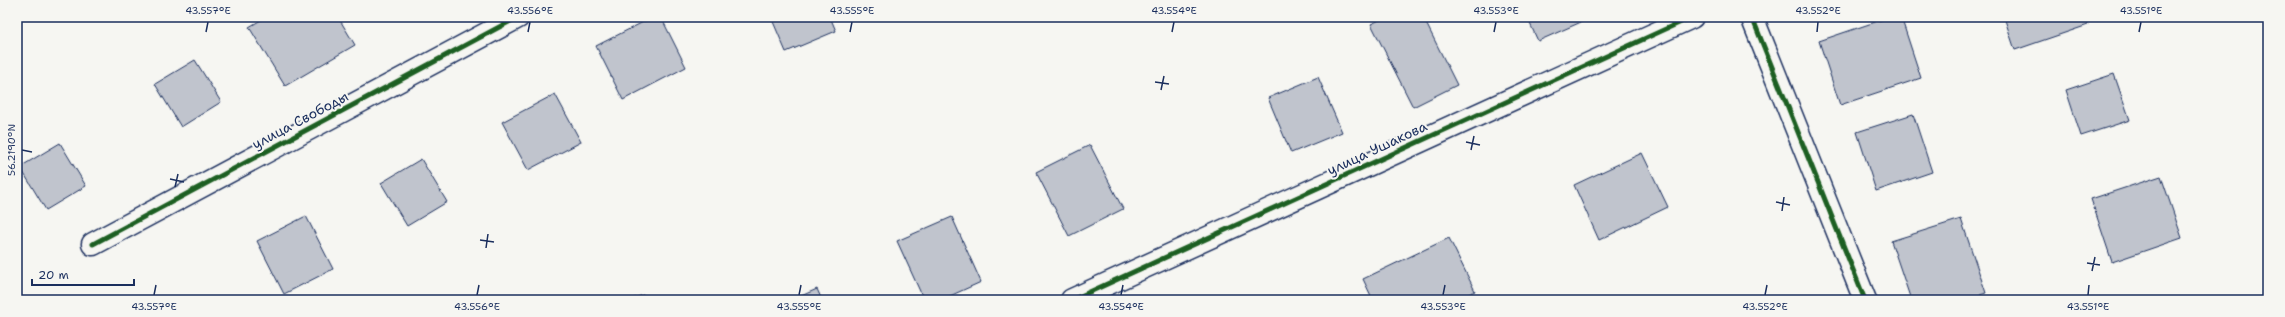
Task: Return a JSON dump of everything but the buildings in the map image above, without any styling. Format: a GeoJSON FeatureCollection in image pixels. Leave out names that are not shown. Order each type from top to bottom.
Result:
{"type":"FeatureCollection","features":[{"type":"Feature","properties":{"kind":"street","name":"улица Свободы"},"geometry":{"type":"LineString","coordinates":[[94,244],[518,17]]}},
{"type":"Feature","properties":{"kind":"street","name":"улица Ушакова"},"geometry":{"type":"LineString","coordinates":[[1072,300],[1692,17]]}},
{"type":"Feature","properties":{"kind":"street"},"geometry":{"type":"LineString","coordinates":[[1752,17],[1865,300]]}},
{"type":"Feature","properties":{"kind":"cycle path"},"geometry":{"type":"LineString","coordinates":[[93,244],[518,17]]}},
{"type":"Feature","properties":{"kind":"cycle path"},"geometry":{"type":"LineString","coordinates":[[1072,300],[1692,17]]}},
{"type":"Feature","properties":{"kind":"cycle path"},"geometry":{"type":"LineString","coordinates":[[1752,17],[1865,300]]}}]}
